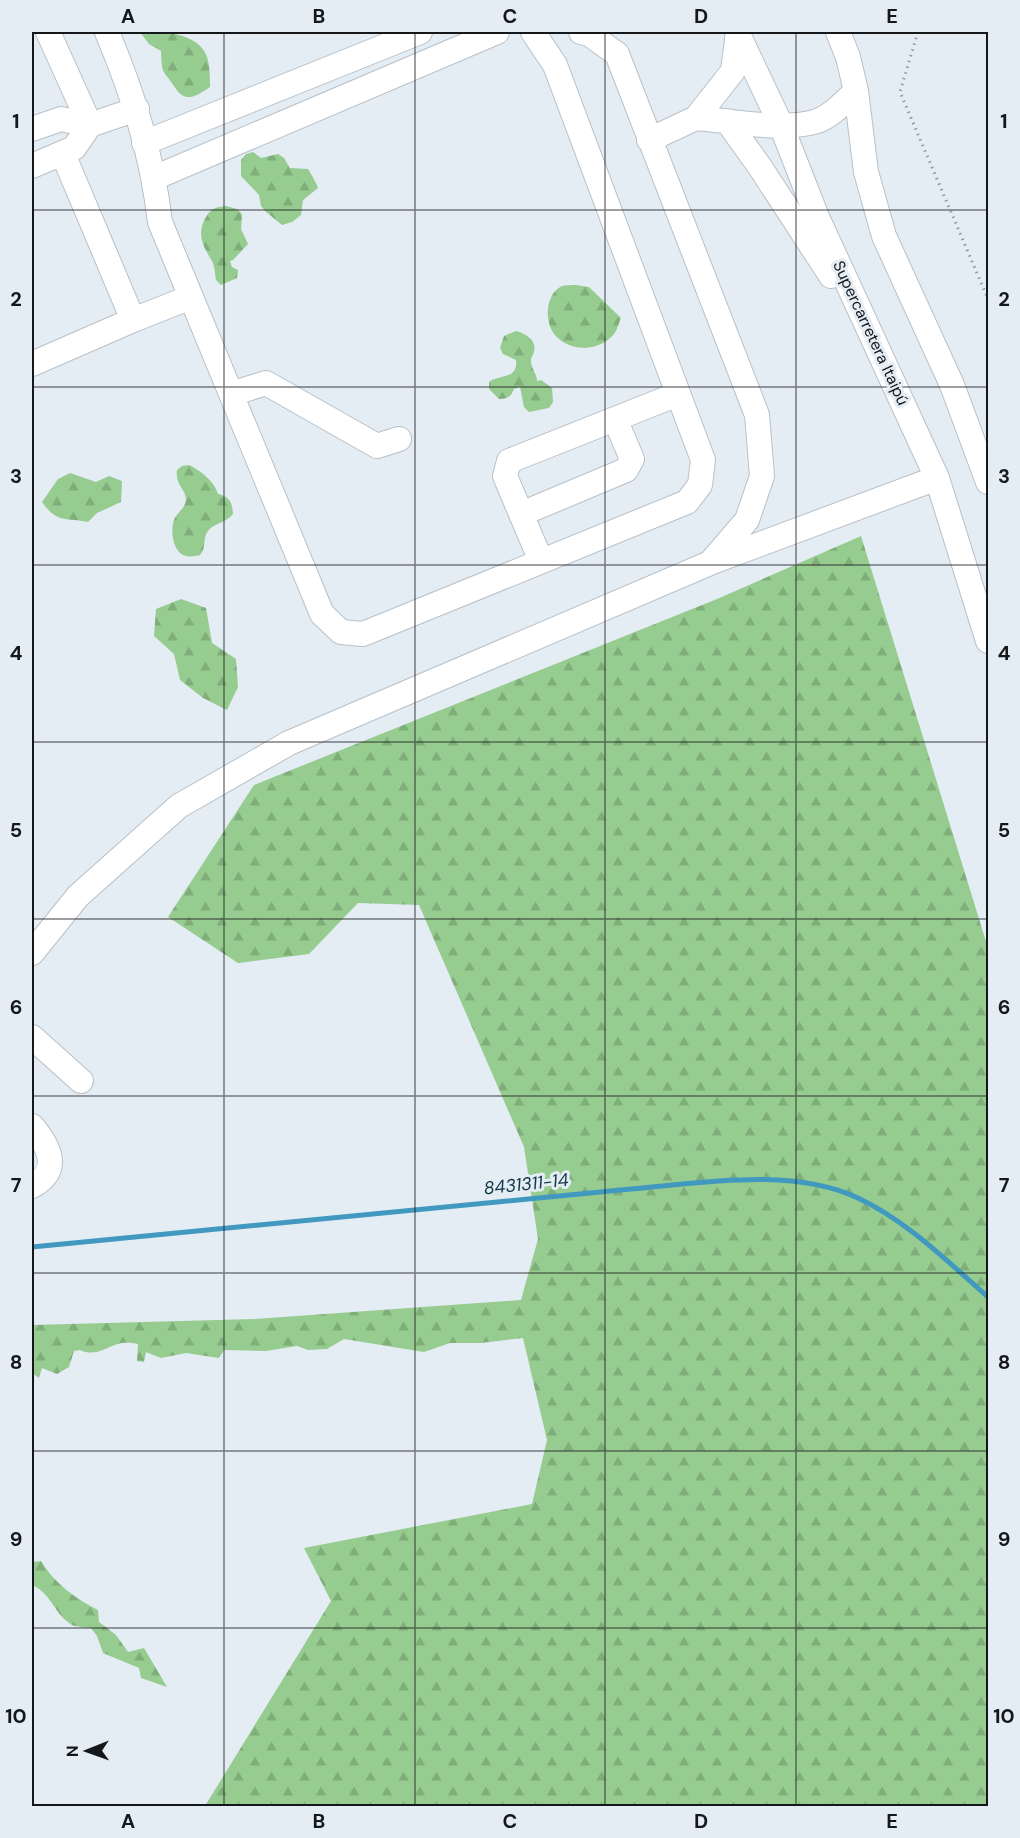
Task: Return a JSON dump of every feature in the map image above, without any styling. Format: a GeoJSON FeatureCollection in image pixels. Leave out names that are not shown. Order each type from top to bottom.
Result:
{"type":"FeatureCollection","features":[{"type":"Feature","properties":{"kind":"street"},"geometry":{"type":"LineString","coordinates":[[48,32],[90,125]]}},
{"type":"Feature","properties":{"kind":"street"},"geometry":{"type":"LineString","coordinates":[[107,32],[137,109],[154,178],[159,222],[322,614],[341,632],[363,634],[687,502],[700,485],[703,460],[555,65],[533,32]]}},
{"type":"Feature","properties":{"kind":"street"},"geometry":{"type":"LineString","coordinates":[[144,143],[420,32]]}},
{"type":"Feature","properties":{"kind":"street"},"geometry":{"type":"LineString","coordinates":[[154,178],[496,32]]}},
{"type":"Feature","properties":{"kind":"street"},"geometry":{"type":"LineString","coordinates":[[581,32],[589,34],[617,54],[757,415],[762,476],[747,520],[710,563]]}},
{"type":"Feature","properties":{"kind":"street"},"geometry":{"type":"LineString","coordinates":[[649,140],[696,118],[733,71],[737,32]]}},
{"type":"Feature","properties":{"kind":"street","name":"Supercarretera Itaipú"},"geometry":{"type":"LineString","coordinates":[[737,32],[781,125],[817,217],[937,478],[988,641]]}},
{"type":"Feature","properties":{"kind":"street"},"geometry":{"type":"LineString","coordinates":[[838,32],[848,57],[856,91],[866,172],[884,236],[952,385],[988,482]]}},
{"type":"Feature","properties":{"kind":"street"},"geometry":{"type":"LineString","coordinates":[[848,57],[852,32]]}},
{"type":"Feature","properties":{"kind":"street"},"geometry":{"type":"LineString","coordinates":[[696,118],[781,125],[816,121],[856,91]]}},
{"type":"Feature","properties":{"kind":"street"},"geometry":{"type":"LineString","coordinates":[[32,129],[61,119],[90,125],[137,109]]}},
{"type":"Feature","properties":{"kind":"street"},"geometry":{"type":"LineString","coordinates":[[727,121],[837,285],[891,377]]}},
{"type":"Feature","properties":{"kind":"street"},"geometry":{"type":"LineString","coordinates":[[32,166],[74,148],[90,125]]}},
{"type":"Feature","properties":{"kind":"street"},"geometry":{"type":"LineString","coordinates":[[63,154],[133,320]]}},
{"type":"Feature","properties":{"kind":"street"},"geometry":{"type":"LineString","coordinates":[[32,364],[191,297]]}},
{"type":"Feature","properties":{"kind":"street"},"geometry":{"type":"LineString","coordinates":[[231,394],[266,383],[377,446],[399,439]]}},
{"type":"Feature","properties":{"kind":"street"},"geometry":{"type":"LineString","coordinates":[[541,561],[505,476],[509,461],[678,394]]}},
{"type":"Feature","properties":{"kind":"street"},"geometry":{"type":"LineString","coordinates":[[521,514],[626,470],[632,459],[615,419]]}},
{"type":"Feature","properties":{"kind":"street"},"geometry":{"type":"LineString","coordinates":[[32,953],[78,896],[179,806],[290,743],[710,563],[937,478]]}},
{"type":"Feature","properties":{"kind":"street"},"geometry":{"type":"LineString","coordinates":[[32,1037],[81,1081]]}},
{"type":"Feature","properties":{"kind":"street"},"geometry":{"type":"LineString","coordinates":[[32,1126],[48,1149],[50,1166],[43,1181],[32,1186]]}},
{"type":"Feature","properties":{"kind":"path"},"geometry":{"type":"LineString","coordinates":[[918,32],[900,92],[988,299]]}},
{"type":"Feature","properties":{"kind":"green space"},"geometry":{"type":"Polygon","coordinates":[[[140,32],[175,32],[201,46],[208,59],[210,87],[190,97],[178,92],[163,71],[161,51],[149,44],[140,32]]]}},
{"type":"Feature","properties":{"kind":"green space"},"geometry":{"type":"Polygon","coordinates":[[[253,152],[261,158],[278,154],[284,158],[290,168],[308,169],[312,176],[318,188],[303,200],[301,215],[292,222],[282,225],[265,211],[261,206],[259,195],[241,176],[241,160],[246,154],[253,152]]]}},
{"type":"Feature","properties":{"kind":"green space"},"geometry":{"type":"Polygon","coordinates":[[[226,206],[237,209],[242,214],[241,229],[248,244],[230,261],[232,267],[238,270],[237,278],[221,285],[216,280],[213,263],[204,245],[201,229],[212,210],[226,206]]]}},
{"type":"Feature","properties":{"kind":"green space"},"geometry":{"type":"Polygon","coordinates":[[[562,286],[589,287],[621,318],[616,331],[603,343],[586,348],[569,345],[561,341],[551,329],[548,309],[552,295],[562,286]]]}},
{"type":"Feature","properties":{"kind":"green space"},"geometry":{"type":"Polygon","coordinates":[[[516,331],[527,336],[534,344],[531,362],[537,381],[541,380],[552,388],[553,402],[549,408],[529,412],[524,407],[520,387],[502,399],[499,399],[489,389],[489,382],[514,371],[516,360],[503,354],[500,348],[504,336],[516,331]]]}},
{"type":"Feature","properties":{"kind":"green space"},"geometry":{"type":"Polygon","coordinates":[[[189,465],[214,485],[218,494],[228,498],[233,514],[211,528],[206,534],[200,555],[186,556],[175,546],[172,530],[174,520],[186,500],[178,480],[177,470],[189,465]]]}},
{"type":"Feature","properties":{"kind":"green space"},"geometry":{"type":"Polygon","coordinates":[[[70,473],[96,482],[109,476],[122,481],[121,502],[97,513],[88,522],[57,517],[42,502],[58,479],[70,473]]]}},
{"type":"Feature","properties":{"kind":"green space"},"geometry":{"type":"Polygon","coordinates":[[[861,536],[988,948],[988,1806],[205,1806],[331,1601],[304,1548],[532,1504],[547,1440],[523,1338],[481,1343],[450,1343],[424,1352],[344,1339],[327,1349],[308,1350],[297,1346],[266,1351],[224,1350],[219,1358],[186,1353],[161,1358],[146,1352],[144,1362],[137,1361],[138,1344],[123,1343],[90,1353],[74,1351],[69,1367],[57,1374],[42,1368],[39,1378],[32,1373],[32,1325],[255,1319],[521,1300],[538,1239],[524,1147],[419,905],[358,903],[309,954],[238,963],[168,917],[254,785],[717,599],[861,536]]]}},
{"type":"Feature","properties":{"kind":"green space"},"geometry":{"type":"Polygon","coordinates":[[[181,599],[206,608],[212,643],[236,659],[238,687],[227,710],[203,698],[180,680],[174,654],[154,636],[156,609],[181,599]]]}},
{"type":"Feature","properties":{"kind":"green space"},"geometry":{"type":"Polygon","coordinates":[[[41,1561],[66,1590],[98,1610],[99,1622],[116,1635],[128,1652],[144,1648],[167,1687],[141,1678],[139,1668],[103,1653],[97,1636],[91,1628],[74,1626],[61,1615],[44,1594],[32,1585],[32,1562],[41,1561]]]}},
{"type":"Feature","properties":{"kind":"waterway","name":"8431311-14"},"geometry":{"type":"LineString","coordinates":[[32,1247],[716,1181],[775,1180],[832,1188],[876,1207],[910,1230],[988,1297]]}}]}
